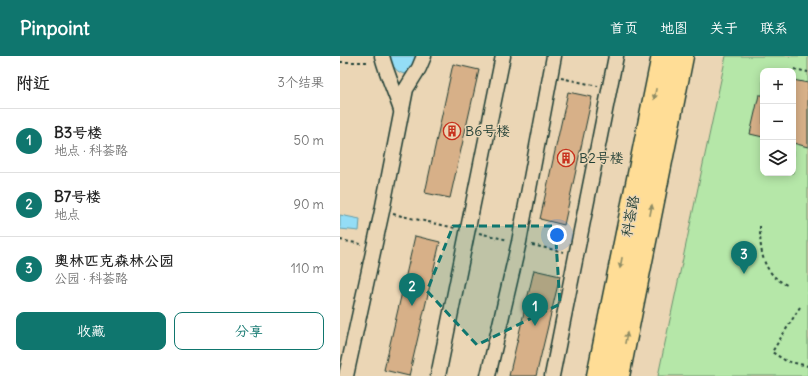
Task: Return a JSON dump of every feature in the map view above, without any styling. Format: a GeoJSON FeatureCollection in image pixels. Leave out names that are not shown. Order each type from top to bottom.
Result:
{"type":"FeatureCollection","features":[{"type":"Feature","properties":{"kind":"main road","name":"科荟路"},"geometry":{"type":"LineString","coordinates":[[598,376],[662,56]]}},
{"type":"Feature","properties":{"kind":"main road","name":"科荟路"},"geometry":{"type":"LineString","coordinates":[[618,376],[682,56]]}},
{"type":"Feature","properties":{"kind":"street"},"geometry":{"type":"LineString","coordinates":[[346,376],[406,89],[419,68],[424,56]]}},
{"type":"Feature","properties":{"kind":"street"},"geometry":{"type":"LineString","coordinates":[[438,376],[503,56]]}},
{"type":"Feature","properties":{"kind":"street"},"geometry":{"type":"LineString","coordinates":[[488,376],[519,242],[554,56]]}},
{"type":"Feature","properties":{"kind":"street"},"geometry":{"type":"LineString","coordinates":[[552,376],[616,56]]}},
{"type":"Feature","properties":{"kind":"street"},"geometry":{"type":"LineString","coordinates":[[383,59],[387,76],[396,95],[401,111]]}},
{"type":"Feature","properties":{"kind":"path"},"geometry":{"type":"LineString","coordinates":[[340,62],[383,59]]}},
{"type":"Feature","properties":{"kind":"path"},"geometry":{"type":"LineString","coordinates":[[796,69],[808,72]]}},
{"type":"Feature","properties":{"kind":"path"},"geometry":{"type":"LineString","coordinates":[[550,75],[610,89]]}},
{"type":"Feature","properties":{"kind":"path"},"geometry":{"type":"LineString","coordinates":[[760,226],[760,250],[768,268],[774,277],[789,286]]}},
{"type":"Feature","properties":{"kind":"path"},"geometry":{"type":"LineString","coordinates":[[340,240],[374,246]]}},
{"type":"Feature","properties":{"kind":"path"},"geometry":{"type":"LineString","coordinates":[[800,307],[772,352],[786,361],[808,366]]}},
{"type":"Feature","properties":{"kind":"highlighted area"},"geometry":{"type":"Polygon","coordinates":[[[453,226],[555,226],[560,304],[477,345],[427,291],[453,226]]]}},
{"type":"Feature","properties":{"kind":"green space"},"geometry":{"type":"Polygon","coordinates":[[[726,56],[808,56],[808,376],[658,376],[726,56]]]}},
{"type":"Feature","properties":{"kind":"water"},"geometry":{"type":"Polygon","coordinates":[[[390,56],[418,56],[408,74],[404,74],[395,69],[391,63],[390,56]]]}},
{"type":"Feature","properties":{"kind":"water"},"geometry":{"type":"Polygon","coordinates":[[[340,215],[360,219],[359,231],[340,229],[340,215]]]}},
{"type":"Feature","properties":{"kind":"building","name":"B6号楼"},"geometry":{"type":"Polygon","coordinates":[[[453,64],[479,70],[450,198],[425,193],[453,64]]]}},
{"type":"Feature","properties":{"kind":"building"},"geometry":{"type":"Polygon","coordinates":[[[796,81],[808,83],[808,147],[796,144],[796,81]]]}},
{"type":"Feature","properties":{"kind":"building","name":"B2号楼"},"geometry":{"type":"Polygon","coordinates":[[[568,92],[592,97],[564,225],[540,219],[568,92]]]}},
{"type":"Feature","properties":{"kind":"building"},"geometry":{"type":"Polygon","coordinates":[[[759,95],[760,95],[760,136],[750,134],[759,95]]]}},
{"type":"Feature","properties":{"kind":"building"},"geometry":{"type":"Polygon","coordinates":[[[415,236],[440,242],[409,376],[384,370],[415,236]]]}},
{"type":"Feature","properties":{"kind":"building"},"geometry":{"type":"Polygon","coordinates":[[[534,270],[560,276],[536,376],[509,376],[534,270]]]}},
{"type":"Feature","properties":{"kind":"place","name":"B6号楼"},"geometry":{"type":"Point","coordinates":[452,131]}},
{"type":"Feature","properties":{"kind":"place","name":"B2号楼"},"geometry":{"type":"Point","coordinates":[566,158]}},
{"type":"Feature","properties":{"kind":"place","name":"奥林匹克森林公园"},"geometry":{"type":"Point","coordinates":[744,274]}},
{"type":"Feature","properties":{"kind":"place","name":"B7号楼"},"geometry":{"type":"Point","coordinates":[412,306]}},
{"type":"Feature","properties":{"kind":"place","name":"B3号楼"},"geometry":{"type":"Point","coordinates":[535,326]}}]}
